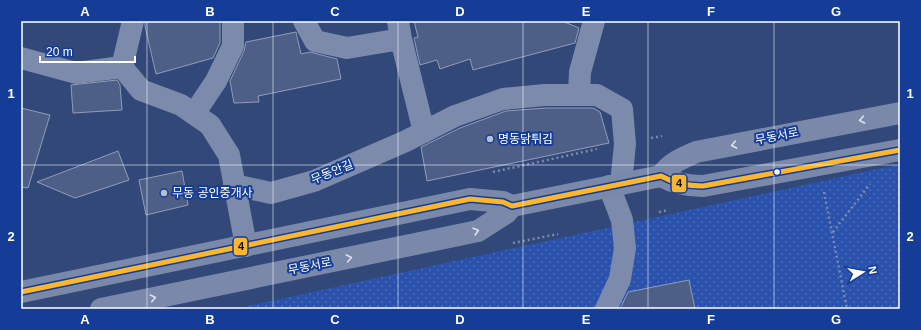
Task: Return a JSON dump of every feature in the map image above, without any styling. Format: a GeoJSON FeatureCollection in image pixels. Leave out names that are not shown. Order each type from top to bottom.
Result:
{"type":"FeatureCollection","features":[{"type":"Feature","properties":{"kind":"main road","name":"무동서로"},"geometry":{"type":"LineString","coordinates":[[661,176],[668,167],[681,158],[696,152],[900,113]]}},
{"type":"Feature","properties":{"kind":"main road"},"geometry":{"type":"LineString","coordinates":[[21,292],[470,199],[503,202],[512,206],[661,176],[686,186],[703,186],[900,150]]}},
{"type":"Feature","properties":{"kind":"main road","name":"무동서로"},"geometry":{"type":"LineString","coordinates":[[101,309],[478,231],[506,214],[512,206]]}},
{"type":"Feature","properties":{"kind":"street"},"geometry":{"type":"LineString","coordinates":[[122,67],[133,21]]}},
{"type":"Feature","properties":{"kind":"street"},"geometry":{"type":"LineString","coordinates":[[194,114],[216,81],[233,46],[233,21]]}},
{"type":"Feature","properties":{"kind":"street"},"geometry":{"type":"LineString","coordinates":[[304,21],[315,42],[347,48],[399,30],[424,132]]}},
{"type":"Feature","properties":{"kind":"street"},"geometry":{"type":"LineString","coordinates":[[579,95],[580,72],[594,21]]}},
{"type":"Feature","properties":{"kind":"street"},"geometry":{"type":"LineString","coordinates":[[21,58],[76,73],[122,67]]}},
{"type":"Feature","properties":{"kind":"street"},"geometry":{"type":"LineString","coordinates":[[122,67],[141,90],[181,105],[210,125],[229,155],[246,246]]}},
{"type":"Feature","properties":{"kind":"street","name":"무동안길"},"geometry":{"type":"LineString","coordinates":[[234,185],[271,192],[314,181],[424,132],[455,116],[502,99],[545,95],[597,95],[622,109],[625,144],[615,185]]}},
{"type":"Feature","properties":{"kind":"street"},"geometry":{"type":"LineString","coordinates":[[606,309],[620,280],[625,248],[622,220],[615,185]]}},
{"type":"Feature","properties":{"kind":"path"},"geometry":{"type":"LineString","coordinates":[[833,232],[874,179]]}},
{"type":"Feature","properties":{"kind":"path"},"geometry":{"type":"LineString","coordinates":[[824,192],[847,309]]}},
{"type":"Feature","properties":{"kind":"shaded area"},"geometry":{"type":"Polygon","coordinates":[[[900,164],[900,309],[234,309],[873,170],[900,164]]]}},
{"type":"Feature","properties":{"kind":"building"},"geometry":{"type":"Polygon","coordinates":[[[145,21],[220,21],[220,43],[213,58],[156,74],[145,21]]]}},
{"type":"Feature","properties":{"kind":"building"},"geometry":{"type":"Polygon","coordinates":[[[414,21],[562,21],[579,28],[575,43],[473,70],[470,59],[440,69],[437,60],[420,65],[414,38],[418,37],[414,21]]]}},
{"type":"Feature","properties":{"kind":"building"},"geometry":{"type":"Polygon","coordinates":[[[296,32],[301,54],[310,52],[337,59],[341,79],[258,96],[259,102],[234,103],[230,81],[244,51],[246,42],[296,32]]]}},
{"type":"Feature","properties":{"kind":"building"},"geometry":{"type":"Polygon","coordinates":[[[117,80],[120,85],[122,110],[73,113],[71,85],[117,80]]]}},
{"type":"Feature","properties":{"kind":"building"},"geometry":{"type":"Polygon","coordinates":[[[21,108],[50,115],[28,188],[21,187],[21,108]]]}},
{"type":"Feature","properties":{"kind":"building"},"geometry":{"type":"Polygon","coordinates":[[[546,108],[593,108],[600,112],[609,143],[427,181],[421,147],[460,128],[506,111],[546,108]]]}},
{"type":"Feature","properties":{"kind":"building"},"geometry":{"type":"Polygon","coordinates":[[[118,151],[129,180],[75,198],[37,182],[118,151]]]}},
{"type":"Feature","properties":{"kind":"building","name":"무동 공인중개사"},"geometry":{"type":"Polygon","coordinates":[[[182,171],[188,205],[146,215],[139,180],[182,171]]]}},
{"type":"Feature","properties":{"kind":"building"},"geometry":{"type":"Polygon","coordinates":[[[689,280],[695,309],[620,309],[628,292],[689,280]]]}},
{"type":"Feature","properties":{"kind":"transit line","name":"4"},"geometry":{"type":"LineString","coordinates":[[21,292],[470,199],[503,202],[512,206],[661,176],[682,184],[703,186],[900,150]]}},
{"type":"Feature","properties":{"kind":"place","name":"명동닭튀김"},"geometry":{"type":"Point","coordinates":[490,139]}},
{"type":"Feature","properties":{"kind":"place","name":"무동 공인중개사"},"geometry":{"type":"Point","coordinates":[164,193]}}]}
